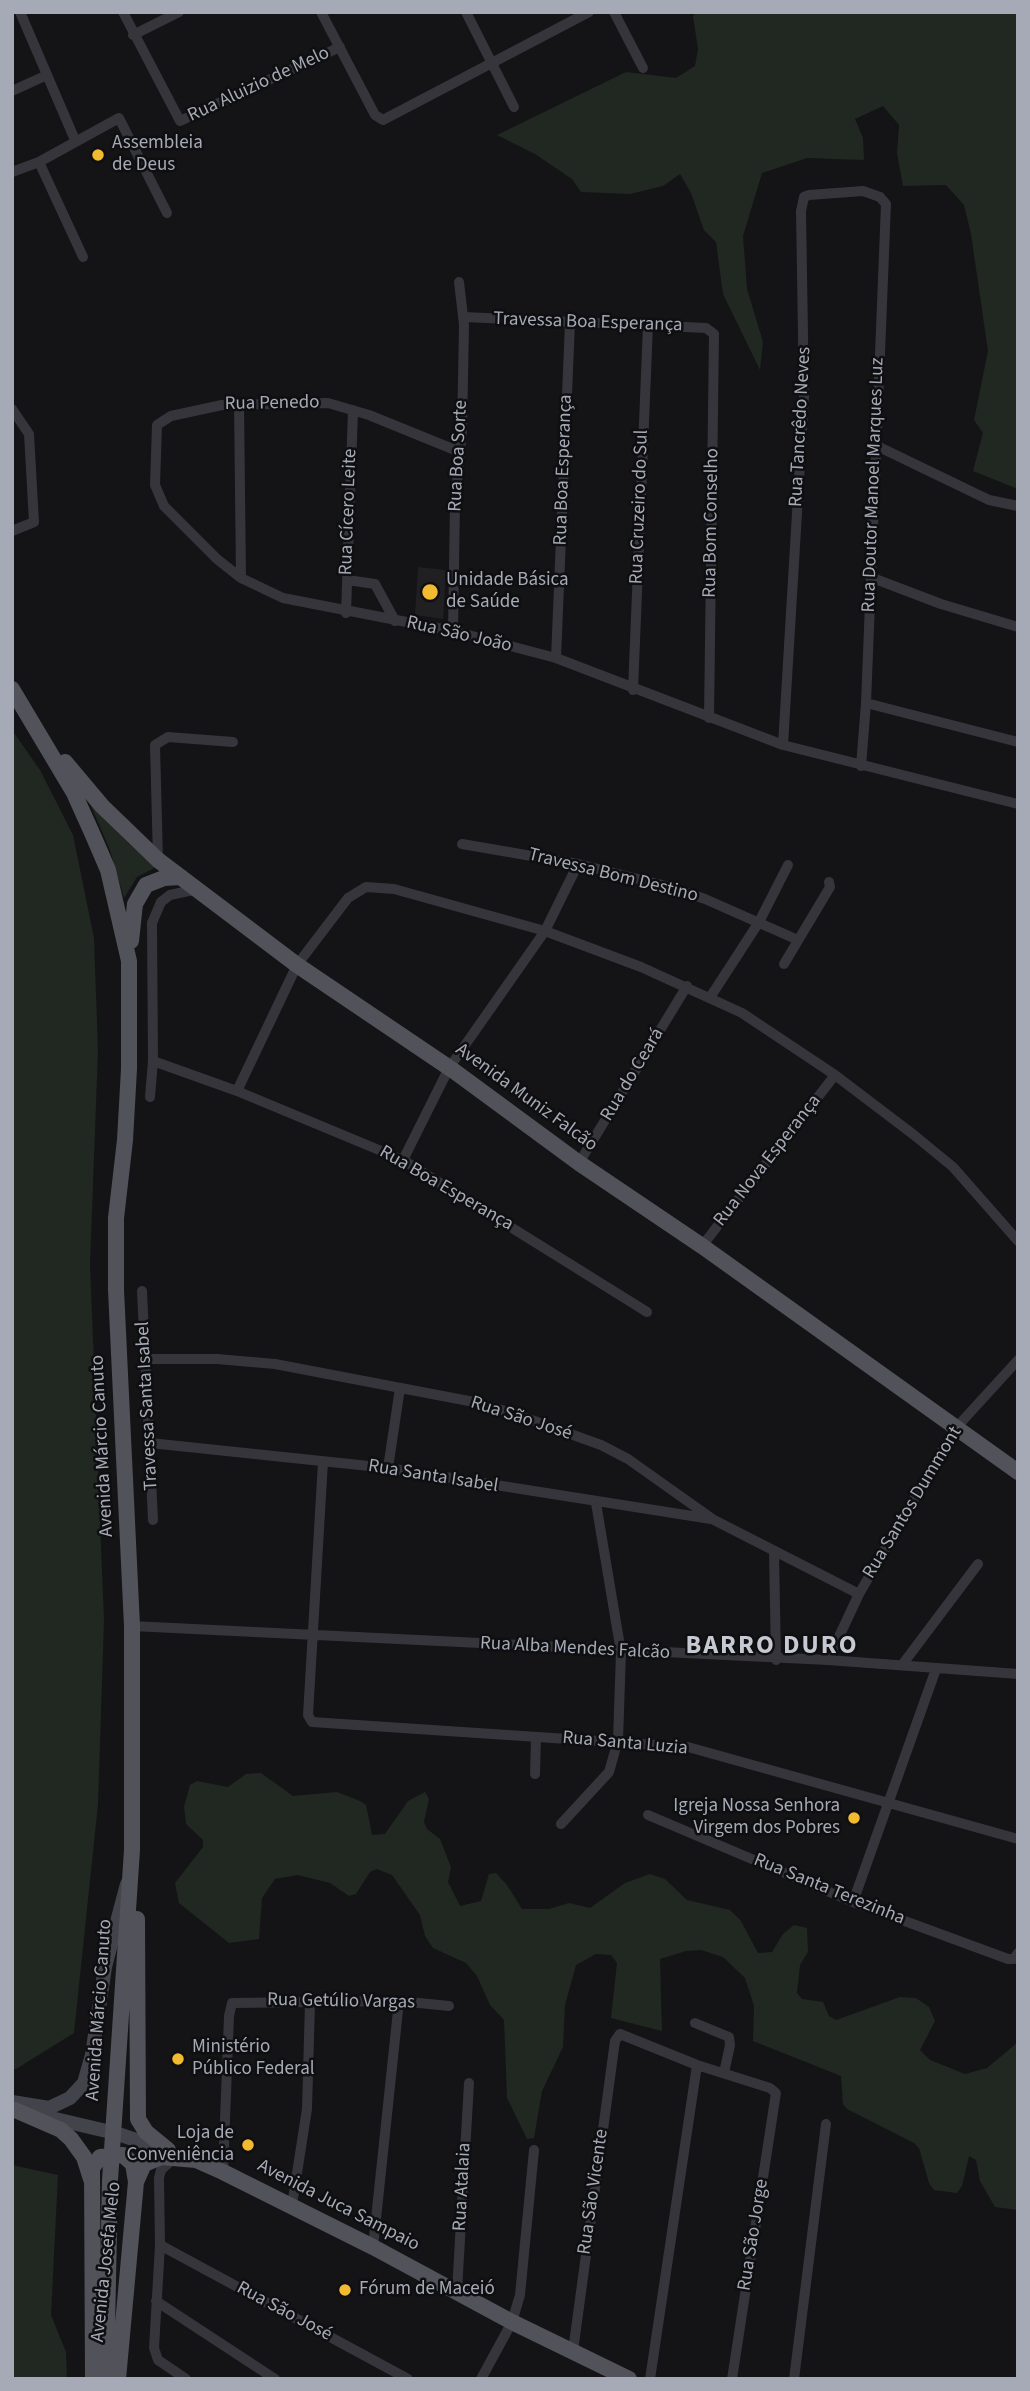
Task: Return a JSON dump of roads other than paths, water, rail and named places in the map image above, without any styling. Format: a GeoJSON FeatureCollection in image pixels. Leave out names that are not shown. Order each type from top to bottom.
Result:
{"type":"FeatureCollection","features":[{"type":"Feature","properties":{"kind":"main road"},"geometry":{"type":"LineString","coordinates":[[12,690],[37,729]]}},
{"type":"Feature","properties":{"kind":"main road","name":"Avenida Muniz Falcão"},"geometry":{"type":"LineString","coordinates":[[37,729],[102,806],[158,860],[297,965],[449,1068],[579,1163],[702,1246],[1018,1472]]}},
{"type":"Feature","properties":{"kind":"main road","name":"Avenida Márcio Canuto"},"geometry":{"type":"LineString","coordinates":[[37,729],[74,793],[108,870],[129,961],[129,1071],[116,1218],[116,1290],[132,1626],[132,1850],[110,2180]]}},
{"type":"Feature","properties":{"kind":"main road"},"geometry":{"type":"LineString","coordinates":[[129,961],[135,904],[140,894],[154,881],[181,877]]}},
{"type":"Feature","properties":{"kind":"main road"},"geometry":{"type":"LineString","coordinates":[[132,1850],[138,1907],[138,2119],[146,2132],[166,2152]]}},
{"type":"Feature","properties":{"kind":"main road"},"geometry":{"type":"LineString","coordinates":[[13,2107],[49,2108],[71,2098],[84,2082],[92,2055],[105,1967],[131,1873]]}},
{"type":"Feature","properties":{"kind":"main road"},"geometry":{"type":"LineString","coordinates":[[13,2107],[166,2152]]}},
{"type":"Feature","properties":{"kind":"main road"},"geometry":{"type":"LineString","coordinates":[[13,2107],[61,2130],[71,2138],[91,2174],[93,2379]]}},
{"type":"Feature","properties":{"kind":"main road","name":"Avenida Josefa Melo"},"geometry":{"type":"LineString","coordinates":[[118,2379],[135,2175],[149,2160],[166,2152],[196,2160]]}},
{"type":"Feature","properties":{"kind":"main road"},"geometry":{"type":"LineString","coordinates":[[91,2174],[100,2157],[118,2154],[127,2156],[135,2175]]}},
{"type":"Feature","properties":{"kind":"main road","name":"Avenida Juca Sampaio"},"geometry":{"type":"LineString","coordinates":[[196,2160],[292,2205],[512,2322],[629,2379]]}},
{"type":"Feature","properties":{"kind":"main road","name":"Avenida Josefa Melo"},"geometry":{"type":"LineString","coordinates":[[106,2379],[110,2180]]}},
{"type":"Feature","properties":{"kind":"street"},"geometry":{"type":"LineString","coordinates":[[20,12],[75,140]]}},
{"type":"Feature","properties":{"kind":"street"},"geometry":{"type":"LineString","coordinates":[[123,12],[133,35],[179,12]]}},
{"type":"Feature","properties":{"kind":"street"},"geometry":{"type":"LineString","coordinates":[[321,12],[379,120],[386,120],[589,12]]}},
{"type":"Feature","properties":{"kind":"street"},"geometry":{"type":"LineString","coordinates":[[466,12],[514,107]]}},
{"type":"Feature","properties":{"kind":"street"},"geometry":{"type":"LineString","coordinates":[[614,12],[643,68]]}},
{"type":"Feature","properties":{"kind":"street","name":"Rua Aluizio de Melo"},"geometry":{"type":"LineString","coordinates":[[133,35],[179,120],[340,47]]}},
{"type":"Feature","properties":{"kind":"street"},"geometry":{"type":"LineString","coordinates":[[12,91],[47,75]]}},
{"type":"Feature","properties":{"kind":"street"},"geometry":{"type":"LineString","coordinates":[[12,172],[39,162],[119,118],[167,213]]}},
{"type":"Feature","properties":{"kind":"street"},"geometry":{"type":"LineString","coordinates":[[39,162],[83,257]]}},
{"type":"Feature","properties":{"kind":"street","name":"Rua Tancrêdo Neves"},"geometry":{"type":"LineString","coordinates":[[783,745],[804,397],[802,204],[804,197],[819,192],[863,191],[880,197],[886,204]]}},
{"type":"Feature","properties":{"kind":"street","name":"Rua Doutor Manoel Marques Luz"},"geometry":{"type":"LineString","coordinates":[[861,766],[866,703],[886,204]]}},
{"type":"Feature","properties":{"kind":"street","name":"Rua Boa Sorte"},"geometry":{"type":"LineString","coordinates":[[453,631],[464,317],[460,282]]}},
{"type":"Feature","properties":{"kind":"street","name":"Travessa Boa Esperança"},"geometry":{"type":"LineString","coordinates":[[464,317],[711,329]]}},
{"type":"Feature","properties":{"kind":"street","name":"Rua Boa Esperança"},"geometry":{"type":"LineString","coordinates":[[556,658],[570,323]]}},
{"type":"Feature","properties":{"kind":"street","name":"Rua Cruzeiro do Sul"},"geometry":{"type":"LineString","coordinates":[[633,690],[648,325]]}},
{"type":"Feature","properties":{"kind":"street","name":"Rua Bom Conselho"},"geometry":{"type":"LineString","coordinates":[[709,718],[715,340],[711,329]]}},
{"type":"Feature","properties":{"kind":"street"},"geometry":{"type":"LineString","coordinates":[[239,403],[241,578]]}},
{"type":"Feature","properties":{"kind":"street","name":"Rua Penedo"},"geometry":{"type":"LineString","coordinates":[[161,420],[187,411],[239,403],[328,403],[353,410],[460,452]]}},
{"type":"Feature","properties":{"kind":"street"},"geometry":{"type":"LineString","coordinates":[[12,409],[29,434],[34,522],[12,531]]}},
{"type":"Feature","properties":{"kind":"street","name":"Rua Cícero Leite"},"geometry":{"type":"LineString","coordinates":[[346,613],[353,410]]}},
{"type":"Feature","properties":{"kind":"street","name":"Rua São João"},"geometry":{"type":"LineString","coordinates":[[161,420],[157,425],[155,467],[155,485],[160,500],[217,559],[241,578],[283,598],[346,613],[453,631],[556,658],[633,690],[783,745],[1018,804]]}},
{"type":"Feature","properties":{"kind":"street"},"geometry":{"type":"LineString","coordinates":[[875,445],[974,493],[1018,506]]}},
{"type":"Feature","properties":{"kind":"street"},"geometry":{"type":"LineString","coordinates":[[870,577],[941,604],[1018,627]]}},
{"type":"Feature","properties":{"kind":"street"},"geometry":{"type":"LineString","coordinates":[[347,580],[373,582],[395,621]]}},
{"type":"Feature","properties":{"kind":"street"},"geometry":{"type":"LineString","coordinates":[[866,703],[1018,742]]}},
{"type":"Feature","properties":{"kind":"street"},"geometry":{"type":"LineString","coordinates":[[158,860],[155,745],[169,737],[233,742]]}},
{"type":"Feature","properties":{"kind":"street","name":"Travessa Bom Destino"},"geometry":{"type":"LineString","coordinates":[[463,844],[578,864],[670,887],[797,940]]}},
{"type":"Feature","properties":{"kind":"street"},"geometry":{"type":"LineString","coordinates":[[403,1160],[449,1068],[545,931],[578,864]]}},
{"type":"Feature","properties":{"kind":"street"},"geometry":{"type":"LineString","coordinates":[[711,996],[759,922],[788,865]]}},
{"type":"Feature","properties":{"kind":"street"},"geometry":{"type":"LineString","coordinates":[[784,964],[830,887],[829,882]]}},
{"type":"Feature","properties":{"kind":"street"},"geometry":{"type":"LineString","coordinates":[[237,1091],[297,965],[352,892],[366,887],[394,889],[545,931],[711,996],[835,1075],[953,1167],[1018,1241]]}},
{"type":"Feature","properties":{"kind":"street"},"geometry":{"type":"LineString","coordinates":[[150,1097],[153,1061],[152,923],[161,902],[170,895],[198,889]]}},
{"type":"Feature","properties":{"kind":"street","name":"Rua do Ceará"},"geometry":{"type":"LineString","coordinates":[[579,1163],[687,986]]}},
{"type":"Feature","properties":{"kind":"street","name":"Rua Boa Esperança"},"geometry":{"type":"LineString","coordinates":[[153,1061],[237,1091],[403,1160],[647,1312]]}},
{"type":"Feature","properties":{"kind":"street","name":"Rua Nova Esperança"},"geometry":{"type":"LineString","coordinates":[[702,1246],[792,1124],[835,1075]]}},
{"type":"Feature","properties":{"kind":"street","name":"Travessa Santa Isabel"},"geometry":{"type":"LineString","coordinates":[[142,1291],[153,1520]]}},
{"type":"Feature","properties":{"kind":"street","name":"Rua São José"},"geometry":{"type":"LineString","coordinates":[[146,1359],[253,1362],[474,1402],[601,1446],[657,1477],[714,1520],[859,1594]]}},
{"type":"Feature","properties":{"kind":"street","name":"Rua Santos Dummont"},"geometry":{"type":"LineString","coordinates":[[828,1660],[859,1594],[955,1429],[1018,1360]]}},
{"type":"Feature","properties":{"kind":"street"},"geometry":{"type":"LineString","coordinates":[[388,1468],[400,1388]]}},
{"type":"Feature","properties":{"kind":"street","name":"Rua Santa Isabel"},"geometry":{"type":"LineString","coordinates":[[149,1443],[388,1468],[714,1520]]}},
{"type":"Feature","properties":{"kind":"street"},"geometry":{"type":"LineString","coordinates":[[313,1633],[323,1462]]}},
{"type":"Feature","properties":{"kind":"street"},"geometry":{"type":"LineString","coordinates":[[561,1824],[609,1772],[618,1740],[621,1652],[596,1503]]}},
{"type":"Feature","properties":{"kind":"street"},"geometry":{"type":"LineString","coordinates":[[774,1552],[776,1660]]}},
{"type":"Feature","properties":{"kind":"street"},"geometry":{"type":"LineString","coordinates":[[902,1665],[978,1564]]}},
{"type":"Feature","properties":{"kind":"street","name":"Rua Alba Mendes Falcão"},"geometry":{"type":"LineString","coordinates":[[132,1626],[313,1633],[776,1660],[828,1660],[1018,1674]]}},
{"type":"Feature","properties":{"kind":"street","name":"Rua Santa Luzia"},"geometry":{"type":"LineString","coordinates":[[313,1633],[309,1715],[312,1722],[618,1740],[688,1747],[1018,1839]]}},
{"type":"Feature","properties":{"kind":"street"},"geometry":{"type":"LineString","coordinates":[[853,1902],[936,1669]]}},
{"type":"Feature","properties":{"kind":"street"},"geometry":{"type":"LineString","coordinates":[[535,1774],[536,1737]]}},
{"type":"Feature","properties":{"kind":"street","name":"Rua Santa Terezinha"},"geometry":{"type":"LineString","coordinates":[[648,1815],[853,1902],[1015,1956]]}},
{"type":"Feature","properties":{"kind":"street"},"geometry":{"type":"LineString","coordinates":[[373,2247],[399,2001]]}},
{"type":"Feature","properties":{"kind":"street","name":"Rua Getúlio Vargas"},"geometry":{"type":"LineString","coordinates":[[223,2172],[229,2016],[232,2003],[399,2001],[449,2006]]}},
{"type":"Feature","properties":{"kind":"street"},"geometry":{"type":"LineString","coordinates":[[292,2205],[307,2109],[310,2002]]}},
{"type":"Feature","properties":{"kind":"street"},"geometry":{"type":"LineString","coordinates":[[650,2379],[697,2065],[724,2073],[730,2045],[729,2037],[695,2023]]}},
{"type":"Feature","properties":{"kind":"street","name":"Rua São Vicente"},"geometry":{"type":"LineString","coordinates":[[573,2351],[618,2034],[697,2065]]}},
{"type":"Feature","properties":{"kind":"street","name":"Rua São Jorge"},"geometry":{"type":"LineString","coordinates":[[724,2073],[775,2092],[732,2379]]}},
{"type":"Feature","properties":{"kind":"street","name":"Rua Atalaia"},"geometry":{"type":"LineString","coordinates":[[457,2291],[469,2083]]}},
{"type":"Feature","properties":{"kind":"street"},"geometry":{"type":"LineString","coordinates":[[793,2379],[827,2124]]}},
{"type":"Feature","properties":{"kind":"street"},"geometry":{"type":"LineString","coordinates":[[481,2379],[512,2322],[520,2295],[534,2150]]}},
{"type":"Feature","properties":{"kind":"street"},"geometry":{"type":"LineString","coordinates":[[166,2152],[159,2178],[160,2245],[156,2357],[186,2379]]}},
{"type":"Feature","properties":{"kind":"street","name":"Rua São José"},"geometry":{"type":"LineString","coordinates":[[160,2245],[408,2379]]}},
{"type":"Feature","properties":{"kind":"street"},"geometry":{"type":"LineString","coordinates":[[156,2301],[275,2379]]}},
{"type":"Feature","properties":{"kind":"place","name":"Assembleia de Deus"},"geometry":{"type":"Point","coordinates":[98,155]}},
{"type":"Feature","properties":{"kind":"place","name":"Unidade Básica de Saúde"},"geometry":{"type":"Point","coordinates":[430,592]}},
{"type":"Feature","properties":{"kind":"place","name":"Igreja Nossa Senhora Virgem dos Pobres"},"geometry":{"type":"Point","coordinates":[854,1818]}},
{"type":"Feature","properties":{"kind":"place","name":"Ministério Público Federal"},"geometry":{"type":"Point","coordinates":[178,2059]}},
{"type":"Feature","properties":{"kind":"place","name":"Loja de Conveniência"},"geometry":{"type":"Point","coordinates":[248,2145]}},
{"type":"Feature","properties":{"kind":"place","name":"Fórum de Maceió"},"geometry":{"type":"Point","coordinates":[345,2290]}},
{"type":"Feature","properties":{"kind":"district","name":"BARRO DURO"},"geometry":{"type":"Point","coordinates":[772,1647]}}]}
